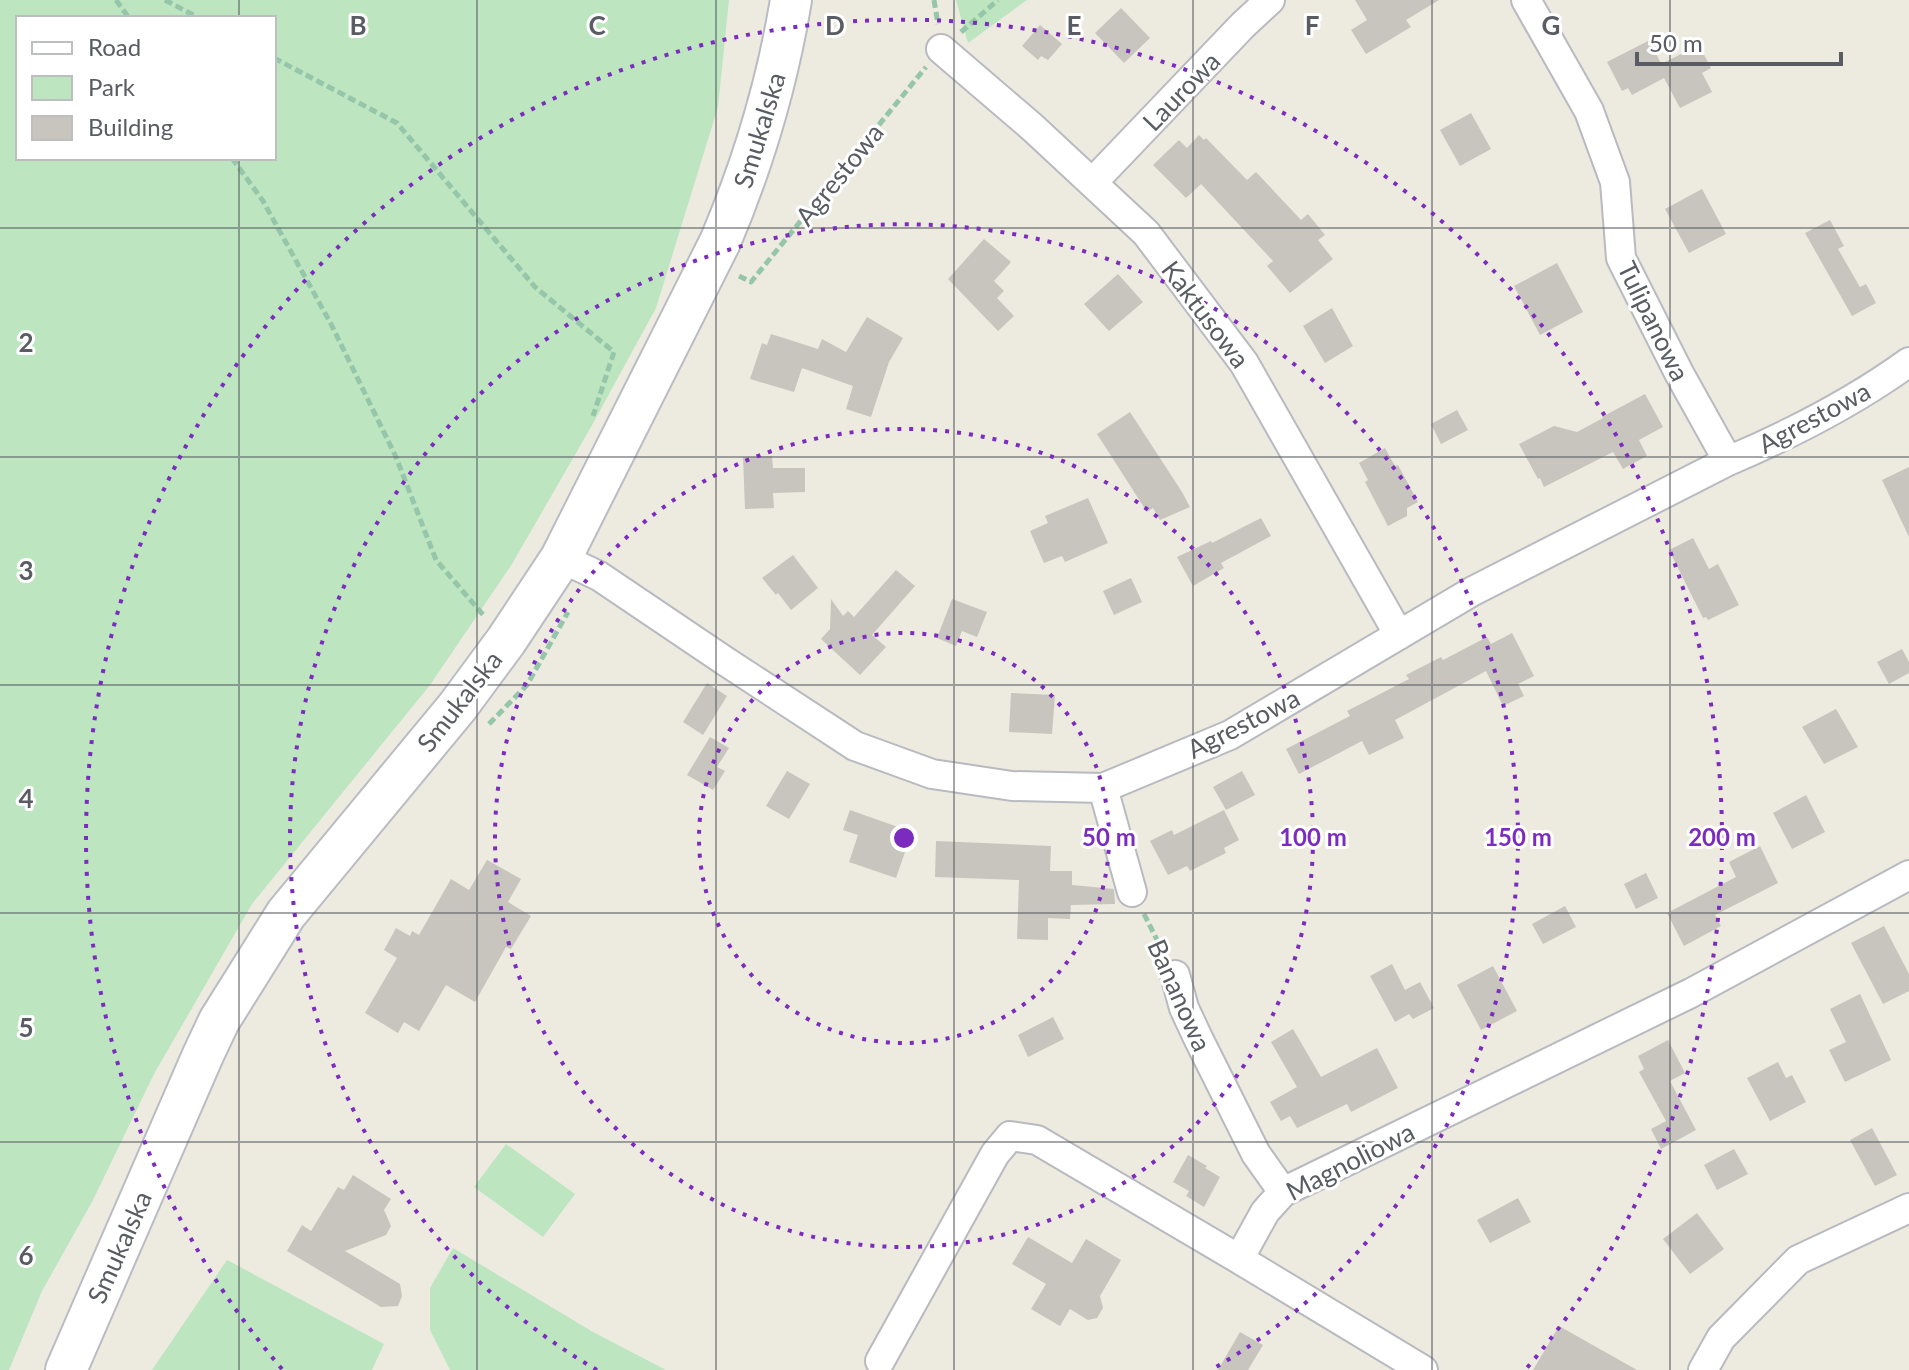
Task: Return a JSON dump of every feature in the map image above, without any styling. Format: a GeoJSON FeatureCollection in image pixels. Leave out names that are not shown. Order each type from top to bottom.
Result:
{"type":"FeatureCollection","features":[{"type":"Feature","properties":{"kind":"street","name":"Smukalska"},"geometry":{"type":"LineString","coordinates":[[66,1370],[203,1055],[257,957],[286,914],[458,706],[561,558],[720,242],[737,201],[766,117],[791,0]]}},
{"type":"Feature","properties":{"kind":"street","name":"Laurowa"},"geometry":{"type":"LineString","coordinates":[[1092,183],[1270,0]]}},
{"type":"Feature","properties":{"kind":"street","name":"Tulipanowa"},"geometry":{"type":"LineString","coordinates":[[1526,0],[1589,111],[1615,182],[1621,258],[1728,461]]}},
{"type":"Feature","properties":{"kind":"street","name":"Kaktusowa"},"geometry":{"type":"LineString","coordinates":[[941,49],[1032,127],[1146,233],[1244,363],[1399,635]]}},
{"type":"Feature","properties":{"kind":"street","name":"Agrestowa"},"geometry":{"type":"LineString","coordinates":[[561,558],[599,576],[855,746],[932,774],[1012,786],[1103,788],[1230,735],[1473,591],[1769,443],[1884,380],[1909,362]]}},
{"type":"Feature","properties":{"kind":"street"},"geometry":{"type":"LineString","coordinates":[[1103,788],[1132,892]]}},
{"type":"Feature","properties":{"kind":"street","name":"Magnoliowa"},"geometry":{"type":"LineString","coordinates":[[1239,1259],[1265,1212],[1283,1192],[1691,993],[1909,875]]}},
{"type":"Feature","properties":{"kind":"street","name":"Bananowa"},"geometry":{"type":"LineString","coordinates":[[1175,975],[1184,1008],[1198,1038],[1256,1154],[1283,1192]]}},
{"type":"Feature","properties":{"kind":"street"},"geometry":{"type":"LineString","coordinates":[[880,1361],[995,1154],[1010,1136],[1037,1140],[1423,1370]]}},
{"type":"Feature","properties":{"kind":"street"},"geometry":{"type":"LineString","coordinates":[[1703,1370],[1721,1338],[1798,1260],[1909,1208]]}},
{"type":"Feature","properties":{"kind":"path"},"geometry":{"type":"LineString","coordinates":[[165,0],[195,16]]}},
{"type":"Feature","properties":{"kind":"path"},"geometry":{"type":"LineString","coordinates":[[941,49],[998,0]]}},
{"type":"Feature","properties":{"kind":"path","name":"Agrestowa"},"geometry":{"type":"LineString","coordinates":[[731,272],[751,282],[941,49]]}},
{"type":"Feature","properties":{"kind":"path"},"geometry":{"type":"LineString","coordinates":[[276,59],[397,123],[535,287],[614,352],[593,415]]}},
{"type":"Feature","properties":{"kind":"path"},"geometry":{"type":"LineString","coordinates":[[233,160],[263,201],[331,324],[396,457],[436,560],[506,641]]}},
{"type":"Feature","properties":{"kind":"path"},"geometry":{"type":"LineString","coordinates":[[483,728],[527,685],[575,600]]}},
{"type":"Feature","properties":{"kind":"path","name":"Bananowa"},"geometry":{"type":"LineString","coordinates":[[1132,892],[1175,975]]}},
{"type":"Feature","properties":{"kind":"green space"},"geometry":{"type":"Polygon","coordinates":[[[0,0],[729,0],[718,107],[656,308],[512,564],[430,685],[252,904],[154,1074],[92,1202],[42,1291],[9,1370],[0,1370],[0,0]]]}},
{"type":"Feature","properties":{"kind":"green space"},"geometry":{"type":"Polygon","coordinates":[[[956,0],[1027,0],[968,43],[956,0]]]}},
{"type":"Feature","properties":{"kind":"green space"},"geometry":{"type":"Polygon","coordinates":[[[506,1144],[575,1194],[543,1237],[474,1187],[506,1144]]]}},
{"type":"Feature","properties":{"kind":"green space"},"geometry":{"type":"Polygon","coordinates":[[[453,1248],[593,1332],[666,1370],[450,1370],[430,1330],[430,1288],[453,1248]]]}},
{"type":"Feature","properties":{"kind":"green space"},"geometry":{"type":"Polygon","coordinates":[[[227,1260],[384,1344],[372,1370],[152,1370],[227,1260]]]}},
{"type":"Feature","properties":{"kind":"building"},"geometry":{"type":"Polygon","coordinates":[[[1355,0],[1439,0],[1406,20],[1411,27],[1366,54],[1351,30],[1367,20],[1355,0]]]}},
{"type":"Feature","properties":{"kind":"building"},"geometry":{"type":"Polygon","coordinates":[[[1121,8],[1150,38],[1124,63],[1095,33],[1121,8]]]}},
{"type":"Feature","properties":{"kind":"building"},"geometry":{"type":"Polygon","coordinates":[[[1040,25],[1062,44],[1048,60],[1041,56],[1038,60],[1022,46],[1040,25]]]}},
{"type":"Feature","properties":{"kind":"building"},"geometry":{"type":"Polygon","coordinates":[[[1650,40],[1661,64],[1699,45],[1711,68],[1702,73],[1712,92],[1680,108],[1664,78],[1632,95],[1628,88],[1622,91],[1607,62],[1650,40]]]}},
{"type":"Feature","properties":{"kind":"building"},"geometry":{"type":"Polygon","coordinates":[[[1471,113],[1491,149],[1460,166],[1440,130],[1471,113]]]}},
{"type":"Feature","properties":{"kind":"building"},"geometry":{"type":"Polygon","coordinates":[[[1199,135],[1204,140],[1206,138],[1247,180],[1256,172],[1301,220],[1308,214],[1325,235],[1318,240],[1333,259],[1290,293],[1267,266],[1273,261],[1201,184],[1186,198],[1153,165],[1179,140],[1187,148],[1199,135]]]}},
{"type":"Feature","properties":{"kind":"building"},"geometry":{"type":"Polygon","coordinates":[[[1702,189],[1726,234],[1689,253],[1665,209],[1702,189]]]}},
{"type":"Feature","properties":{"kind":"building"},"geometry":{"type":"Polygon","coordinates":[[[1830,220],[1844,246],[1838,249],[1860,287],[1866,284],[1876,303],[1852,316],[1805,233],[1830,220]]]}},
{"type":"Feature","properties":{"kind":"building"},"geometry":{"type":"Polygon","coordinates":[[[984,239],[1011,262],[994,281],[1004,291],[997,298],[1014,316],[998,331],[948,279],[984,239]]]}},
{"type":"Feature","properties":{"kind":"building"},"geometry":{"type":"Polygon","coordinates":[[[1557,263],[1583,312],[1540,335],[1514,286],[1557,263]]]}},
{"type":"Feature","properties":{"kind":"building"},"geometry":{"type":"Polygon","coordinates":[[[1118,274],[1143,302],[1109,331],[1084,304],[1118,274]]]}},
{"type":"Feature","properties":{"kind":"building"},"geometry":{"type":"Polygon","coordinates":[[[1332,308],[1353,346],[1325,363],[1303,326],[1332,308]]]}},
{"type":"Feature","properties":{"kind":"building"},"geometry":{"type":"Polygon","coordinates":[[[867,317],[903,338],[889,362],[871,417],[846,409],[853,386],[802,368],[794,392],[750,379],[762,343],[767,345],[771,334],[818,349],[822,339],[846,352],[867,317]]]}},
{"type":"Feature","properties":{"kind":"building"},"geometry":{"type":"Polygon","coordinates":[[[1645,394],[1663,427],[1639,440],[1647,456],[1623,469],[1613,452],[1544,487],[1519,444],[1554,426],[1577,432],[1645,394]]]}},
{"type":"Feature","properties":{"kind":"building"},"geometry":{"type":"Polygon","coordinates":[[[1457,410],[1468,430],[1441,444],[1431,424],[1457,410]]]}},
{"type":"Feature","properties":{"kind":"building"},"geometry":{"type":"Polygon","coordinates":[[[1130,412],[1190,507],[1160,520],[1153,508],[1147,512],[1097,434],[1130,412]]]}},
{"type":"Feature","properties":{"kind":"building"},"geometry":{"type":"Polygon","coordinates":[[[1385,448],[1418,502],[1407,508],[1407,516],[1388,526],[1365,482],[1368,480],[1359,463],[1385,448]]]}},
{"type":"Feature","properties":{"kind":"building"},"geometry":{"type":"Polygon","coordinates":[[[772,456],[773,468],[805,468],[805,492],[773,493],[774,508],[745,509],[743,457],[772,456]]]}},
{"type":"Feature","properties":{"kind":"building"},"geometry":{"type":"Polygon","coordinates":[[[1909,467],[1909,537],[1882,480],[1909,467]]]}},
{"type":"Feature","properties":{"kind":"building"},"geometry":{"type":"Polygon","coordinates":[[[1088,498],[1108,543],[1065,562],[1062,556],[1044,563],[1030,531],[1048,523],[1045,516],[1088,498]]]}},
{"type":"Feature","properties":{"kind":"building"},"geometry":{"type":"Polygon","coordinates":[[[1261,518],[1271,536],[1221,563],[1224,568],[1193,586],[1177,557],[1261,518]]]}},
{"type":"Feature","properties":{"kind":"building"},"geometry":{"type":"Polygon","coordinates":[[[1693,538],[1709,569],[1718,564],[1739,605],[1708,620],[1703,618],[1669,550],[1693,538]]]}},
{"type":"Feature","properties":{"kind":"building"},"geometry":{"type":"Polygon","coordinates":[[[793,555],[818,588],[791,610],[762,578],[793,555]]]}},
{"type":"Feature","properties":{"kind":"building"},"geometry":{"type":"Polygon","coordinates":[[[896,570],[915,586],[872,635],[886,647],[860,675],[821,639],[830,629],[831,599],[843,616],[848,611],[854,617],[896,570]]]}},
{"type":"Feature","properties":{"kind":"building"},"geometry":{"type":"Polygon","coordinates":[[[1131,578],[1142,602],[1114,615],[1103,591],[1131,578]]]}},
{"type":"Feature","properties":{"kind":"building"},"geometry":{"type":"Polygon","coordinates":[[[952,599],[987,612],[977,637],[962,631],[956,646],[937,638],[952,599]]]}},
{"type":"Feature","properties":{"kind":"building"},"geometry":{"type":"Polygon","coordinates":[[[1512,633],[1534,676],[1518,684],[1524,696],[1503,706],[1486,671],[1395,720],[1404,738],[1369,755],[1362,741],[1299,774],[1286,749],[1350,716],[1347,711],[1409,679],[1406,675],[1441,657],[1443,660],[1487,637],[1491,644],[1512,633]]]}},
{"type":"Feature","properties":{"kind":"building"},"geometry":{"type":"Polygon","coordinates":[[[1902,649],[1909,662],[1909,673],[1889,684],[1877,662],[1902,649]]]}},
{"type":"Feature","properties":{"kind":"building"},"geometry":{"type":"Polygon","coordinates":[[[707,683],[727,696],[703,735],[683,722],[707,683]]]}},
{"type":"Feature","properties":{"kind":"building"},"geometry":{"type":"Polygon","coordinates":[[[1011,693],[1055,695],[1052,734],[1009,732],[1011,693]]]}},
{"type":"Feature","properties":{"kind":"building"},"geometry":{"type":"Polygon","coordinates":[[[1836,709],[1858,747],[1824,764],[1802,727],[1836,709]]]}},
{"type":"Feature","properties":{"kind":"building"},"geometry":{"type":"Polygon","coordinates":[[[710,737],[729,748],[717,767],[725,771],[713,790],[687,775],[710,737]]]}},
{"type":"Feature","properties":{"kind":"building"},"geometry":{"type":"Polygon","coordinates":[[[787,771],[810,784],[789,819],[766,806],[787,771]]]}},
{"type":"Feature","properties":{"kind":"building"},"geometry":{"type":"Polygon","coordinates":[[[1242,771],[1255,795],[1226,810],[1213,787],[1242,771]]]}},
{"type":"Feature","properties":{"kind":"building"},"geometry":{"type":"Polygon","coordinates":[[[1806,795],[1825,832],[1792,849],[1773,813],[1806,795]]]}},
{"type":"Feature","properties":{"kind":"building"},"geometry":{"type":"Polygon","coordinates":[[[850,810],[912,832],[896,878],[849,862],[858,835],[843,830],[850,810]]]}},
{"type":"Feature","properties":{"kind":"building"},"geometry":{"type":"Polygon","coordinates":[[[1224,810],[1239,840],[1224,848],[1226,853],[1190,871],[1187,866],[1168,875],[1150,841],[1172,830],[1174,835],[1224,810]]]}},
{"type":"Feature","properties":{"kind":"building"},"geometry":{"type":"Polygon","coordinates":[[[936,841],[1051,846],[1050,871],[1072,871],[1072,885],[1114,889],[1115,904],[1071,905],[1070,919],[1048,918],[1048,940],[1017,939],[1019,880],[935,877],[936,841]]]}},
{"type":"Feature","properties":{"kind":"building"},"geometry":{"type":"Polygon","coordinates":[[[1760,846],[1778,883],[1715,915],[1721,926],[1684,946],[1667,913],[1736,877],[1729,862],[1760,846]]]}},
{"type":"Feature","properties":{"kind":"building"},"geometry":{"type":"Polygon","coordinates":[[[487,860],[521,879],[508,902],[531,916],[511,949],[506,947],[475,1002],[446,985],[419,1031],[404,1022],[398,1033],[365,1013],[397,958],[384,950],[396,928],[410,936],[412,931],[419,935],[451,879],[469,890],[487,860]]]}},
{"type":"Feature","properties":{"kind":"building"},"geometry":{"type":"Polygon","coordinates":[[[1646,873],[1658,898],[1636,909],[1624,884],[1646,873]]]}},
{"type":"Feature","properties":{"kind":"building"},"geometry":{"type":"Polygon","coordinates":[[[1565,906],[1576,927],[1543,944],[1532,924],[1565,906]]]}},
{"type":"Feature","properties":{"kind":"building"},"geometry":{"type":"Polygon","coordinates":[[[1884,926],[1909,974],[1909,991],[1883,1004],[1851,943],[1884,926]]]}},
{"type":"Feature","properties":{"kind":"building"},"geometry":{"type":"Polygon","coordinates":[[[1392,964],[1405,990],[1420,982],[1434,1008],[1413,1019],[1409,1014],[1395,1022],[1370,976],[1392,964]]]}},
{"type":"Feature","properties":{"kind":"building"},"geometry":{"type":"Polygon","coordinates":[[[1493,966],[1517,1011],[1481,1030],[1457,985],[1493,966]]]}},
{"type":"Feature","properties":{"kind":"building"},"geometry":{"type":"Polygon","coordinates":[[[1860,994],[1891,1060],[1845,1082],[1829,1050],[1846,1042],[1830,1009],[1860,994]]]}},
{"type":"Feature","properties":{"kind":"building"},"geometry":{"type":"Polygon","coordinates":[[[1053,1017],[1064,1039],[1028,1057],[1018,1035],[1053,1017]]]}},
{"type":"Feature","properties":{"kind":"building"},"geometry":{"type":"Polygon","coordinates":[[[1293,1029],[1321,1077],[1377,1048],[1398,1088],[1351,1112],[1347,1104],[1297,1128],[1290,1116],[1281,1121],[1270,1102],[1297,1087],[1271,1042],[1293,1029]]]}},
{"type":"Feature","properties":{"kind":"building"},"geometry":{"type":"Polygon","coordinates":[[[1668,1040],[1685,1073],[1670,1081],[1696,1130],[1661,1149],[1651,1129],[1666,1121],[1639,1072],[1644,1069],[1638,1056],[1668,1040]]]}},
{"type":"Feature","properties":{"kind":"building"},"geometry":{"type":"Polygon","coordinates":[[[1778,1062],[1786,1078],[1792,1075],[1806,1102],[1770,1121],[1747,1078],[1778,1062]]]}},
{"type":"Feature","properties":{"kind":"building"},"geometry":{"type":"Polygon","coordinates":[[[1872,1128],[1897,1175],[1875,1186],[1850,1140],[1872,1128]]]}},
{"type":"Feature","properties":{"kind":"building"},"geometry":{"type":"Polygon","coordinates":[[[1734,1149],[1748,1174],[1717,1190],[1704,1165],[1734,1149]]]}},
{"type":"Feature","properties":{"kind":"building"},"geometry":{"type":"Polygon","coordinates":[[[1188,1155],[1220,1177],[1204,1207],[1186,1196],[1189,1191],[1173,1182],[1188,1155]]]}},
{"type":"Feature","properties":{"kind":"building"},"geometry":{"type":"Polygon","coordinates":[[[353,1175],[391,1199],[384,1210],[391,1226],[386,1235],[345,1251],[400,1284],[402,1296],[398,1306],[381,1307],[287,1251],[302,1225],[311,1231],[338,1187],[344,1190],[353,1175]]]}},
{"type":"Feature","properties":{"kind":"building"},"geometry":{"type":"Polygon","coordinates":[[[1518,1198],[1531,1222],[1490,1243],[1477,1220],[1518,1198]]]}},
{"type":"Feature","properties":{"kind":"building"},"geometry":{"type":"Polygon","coordinates":[[[1697,1213],[1724,1249],[1690,1274],[1663,1239],[1697,1213]]]}},
{"type":"Feature","properties":{"kind":"building"},"geometry":{"type":"Polygon","coordinates":[[[1028,1237],[1072,1263],[1086,1239],[1121,1260],[1100,1296],[1103,1308],[1097,1318],[1088,1320],[1070,1309],[1060,1326],[1031,1309],[1046,1284],[1012,1264],[1028,1237]]]}},
{"type":"Feature","properties":{"kind":"building"},"geometry":{"type":"Polygon","coordinates":[[[1559,1326],[1637,1370],[1533,1370],[1559,1326]]]}},
{"type":"Feature","properties":{"kind":"building"},"geometry":{"type":"Polygon","coordinates":[[[1240,1332],[1263,1345],[1248,1370],[1218,1370],[1240,1332]]]}}]}
